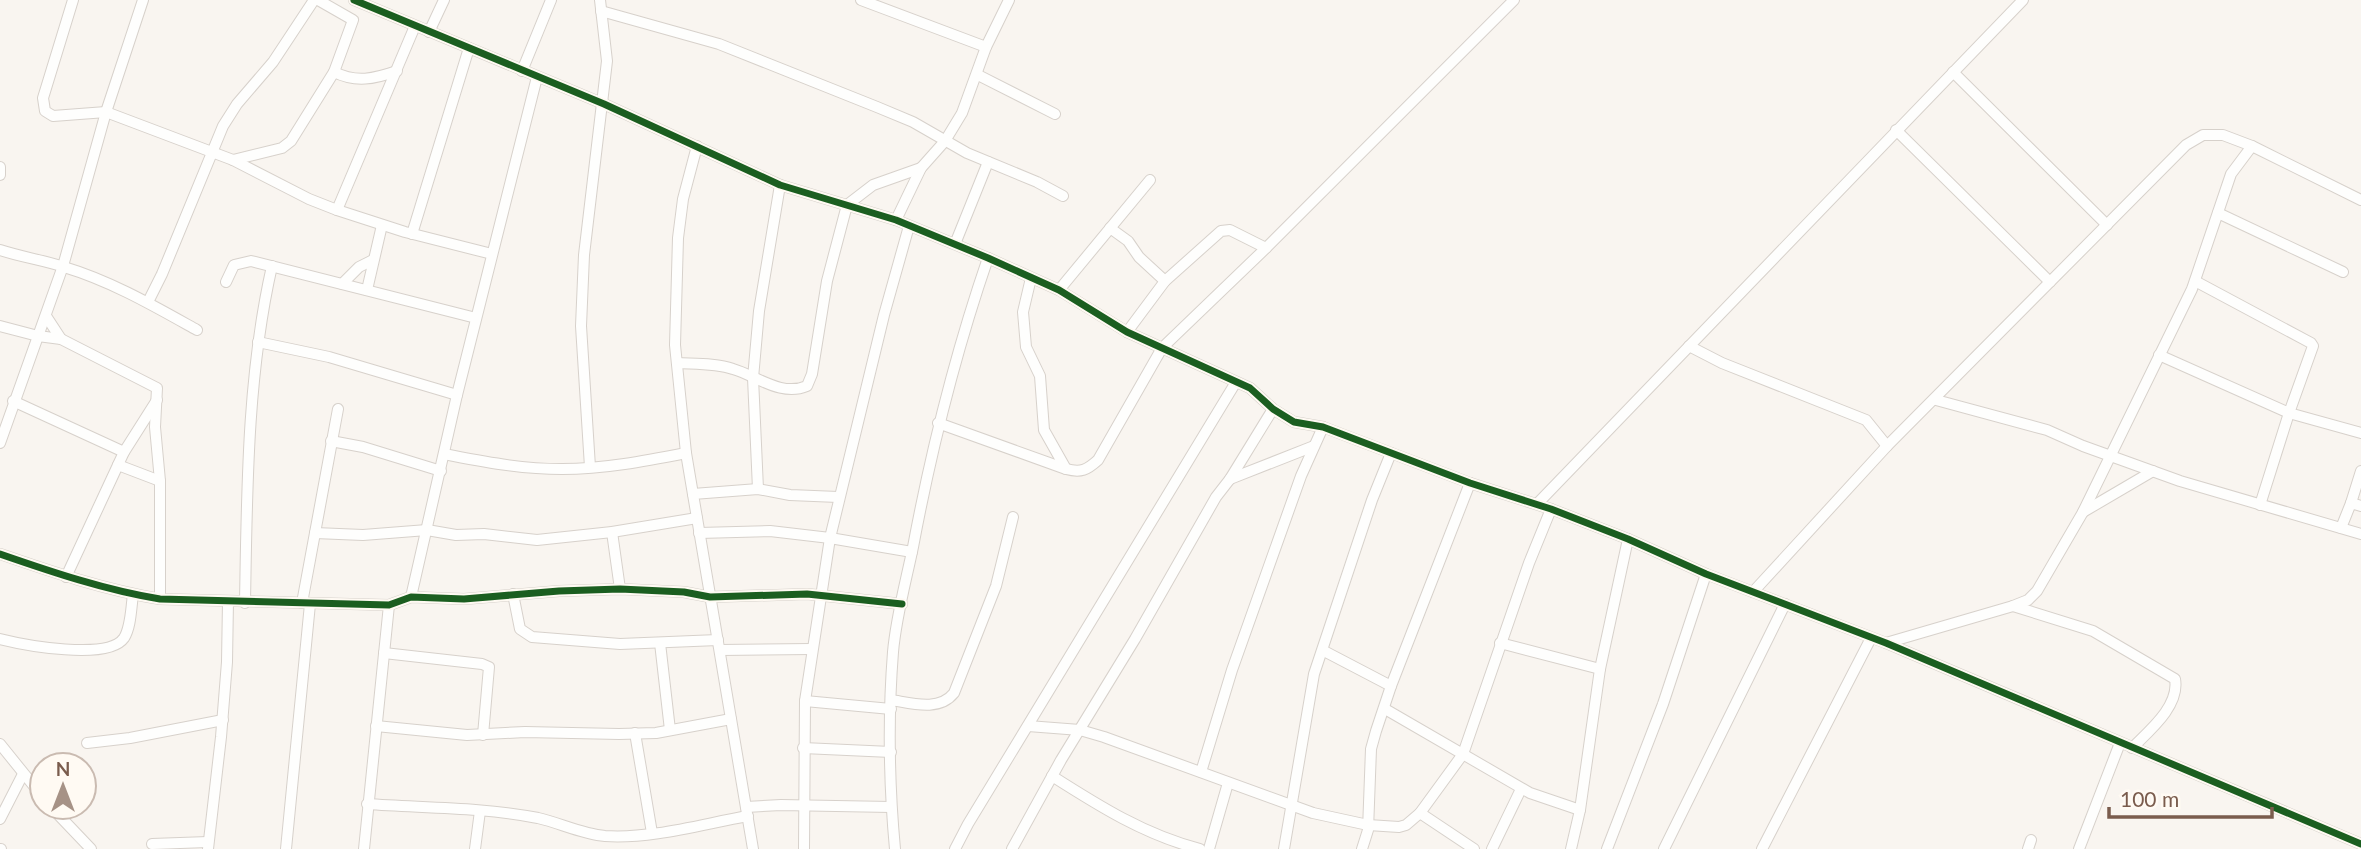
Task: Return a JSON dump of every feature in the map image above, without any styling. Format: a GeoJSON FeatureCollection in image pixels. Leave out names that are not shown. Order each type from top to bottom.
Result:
{"type":"FeatureCollection","features":[{"type":"Feature","properties":{"kind":"street"},"geometry":{"type":"LineString","coordinates":[[73,0],[43,98],[48,114],[62,117],[106,112],[233,160],[309,199],[337,210],[412,234],[492,254]]}},
{"type":"Feature","properties":{"kind":"street"},"geometry":{"type":"LineString","coordinates":[[0,443],[8,405],[46,316],[63,266],[106,112],[143,0]]}},
{"type":"Feature","properties":{"kind":"street"},"geometry":{"type":"LineString","coordinates":[[148,302],[223,126],[237,104],[273,62],[316,0],[353,20],[334,72],[291,141],[282,148],[233,160]]}},
{"type":"Feature","properties":{"kind":"street"},"geometry":{"type":"LineString","coordinates":[[354,0],[604,104],[780,184],[896,220],[988,258],[1059,290],[1127,332],[1236,382],[1261,396],[1273,409],[1294,422],[1323,427],[1628,539],[1706,574],[1886,643],[2132,748],[2343,843],[2361,844]]}},
{"type":"Feature","properties":{"kind":"street"},"geometry":{"type":"LineString","coordinates":[[429,32],[444,0]]}},
{"type":"Feature","properties":{"kind":"street"},"geometry":{"type":"LineString","coordinates":[[522,71],[551,0]]}},
{"type":"Feature","properties":{"kind":"street"},"geometry":{"type":"LineString","coordinates":[[861,0],[986,47]]}},
{"type":"Feature","properties":{"kind":"street"},"geometry":{"type":"LineString","coordinates":[[896,220],[921,168],[946,141],[961,113],[978,75],[986,47],[1009,0]]}},
{"type":"Feature","properties":{"kind":"street"},"geometry":{"type":"LineString","coordinates":[[938,424],[1066,469],[1078,472],[1087,470],[1098,460],[1162,348],[1514,0]]}},
{"type":"Feature","properties":{"kind":"street"},"geometry":{"type":"LineString","coordinates":[[1537,505],[2023,0]]}},
{"type":"Feature","properties":{"kind":"street"},"geometry":{"type":"LineString","coordinates":[[590,467],[581,326],[590,201],[604,104],[607,61],[601,6],[719,44],[877,107],[1063,196]]}},
{"type":"Feature","properties":{"kind":"street"},"geometry":{"type":"LineString","coordinates":[[337,210],[415,26]]}},
{"type":"Feature","properties":{"kind":"street"},"geometry":{"type":"LineString","coordinates":[[412,234],[469,48]]}},
{"type":"Feature","properties":{"kind":"street"},"geometry":{"type":"LineString","coordinates":[[334,72],[356,79],[397,71]]}},
{"type":"Feature","properties":{"kind":"street"},"geometry":{"type":"LineString","coordinates":[[1953,72],[2107,225]]}},
{"type":"Feature","properties":{"kind":"street"},"geometry":{"type":"LineString","coordinates":[[978,75],[1055,114]]}},
{"type":"Feature","properties":{"kind":"street"},"geometry":{"type":"LineString","coordinates":[[411,597],[457,395],[537,77]]}},
{"type":"Feature","properties":{"kind":"street"},"geometry":{"type":"LineString","coordinates":[[1896,130],[2050,282]]}},
{"type":"Feature","properties":{"kind":"street"},"geometry":{"type":"LineString","coordinates":[[1753,592],[1887,446],[1936,400],[2186,145],[2203,135],[2223,135],[2252,146],[2361,200]]}},
{"type":"Feature","properties":{"kind":"street"},"geometry":{"type":"LineString","coordinates":[[697,146],[683,199],[678,238],[677,363],[686,453],[753,849]]}},
{"type":"Feature","properties":{"kind":"street"},"geometry":{"type":"LineString","coordinates":[[1886,643],[2013,606],[2028,600],[2037,591],[2083,512],[2195,281],[2234,167],[2252,146]]}},
{"type":"Feature","properties":{"kind":"street"},"geometry":{"type":"LineString","coordinates":[[955,244],[988,162]]}},
{"type":"Feature","properties":{"kind":"street"},"geometry":{"type":"LineString","coordinates":[[0,167],[0,175]]}},
{"type":"Feature","properties":{"kind":"street"},"geometry":{"type":"LineString","coordinates":[[677,363],[726,367],[778,387],[804,388],[810,383],[827,281],[847,205],[873,185],[921,168]]}},
{"type":"Feature","properties":{"kind":"street"},"geometry":{"type":"LineString","coordinates":[[1059,290],[1150,180]]}},
{"type":"Feature","properties":{"kind":"street"},"geometry":{"type":"LineString","coordinates":[[758,489],[753,378],[759,311],[780,184]]}},
{"type":"Feature","properties":{"kind":"street"},"geometry":{"type":"LineString","coordinates":[[2218,213],[2343,272]]}},
{"type":"Feature","properties":{"kind":"street"},"geometry":{"type":"LineString","coordinates":[[367,290],[382,225]]}},
{"type":"Feature","properties":{"kind":"street"},"geometry":{"type":"LineString","coordinates":[[804,849],[803,748],[811,649],[838,497],[909,226]]}},
{"type":"Feature","properties":{"kind":"street"},"geometry":{"type":"LineString","coordinates":[[1110,228],[1128,241],[1139,257],[1165,281]]}},
{"type":"Feature","properties":{"kind":"street"},"geometry":{"type":"LineString","coordinates":[[1127,332],[1165,281],[1224,230],[1230,230],[1266,248]]}},
{"type":"Feature","properties":{"kind":"street"},"geometry":{"type":"LineString","coordinates":[[0,250],[63,266],[148,302],[197,330]]}},
{"type":"Feature","properties":{"kind":"street"},"geometry":{"type":"LineString","coordinates":[[895,849],[891,807],[894,644],[938,424],[969,313],[988,258]]}},
{"type":"Feature","properties":{"kind":"street"},"geometry":{"type":"LineString","coordinates":[[342,284],[359,267],[373,260]]}},
{"type":"Feature","properties":{"kind":"street"},"geometry":{"type":"LineString","coordinates":[[226,282],[230,269],[239,262],[251,261],[476,318]]}},
{"type":"Feature","properties":{"kind":"street"},"geometry":{"type":"LineString","coordinates":[[245,603],[247,490],[258,342],[272,266]]}},
{"type":"Feature","properties":{"kind":"street"},"geometry":{"type":"LineString","coordinates":[[1031,278],[1023,312],[1026,347],[1040,376],[1044,430],[1066,469]]}},
{"type":"Feature","properties":{"kind":"street"},"geometry":{"type":"LineString","coordinates":[[2195,281],[2311,343],[2312,350],[2260,505]]}},
{"type":"Feature","properties":{"kind":"street"},"geometry":{"type":"LineString","coordinates":[[46,316],[61,339]]}},
{"type":"Feature","properties":{"kind":"street"},"geometry":{"type":"LineString","coordinates":[[0,326],[61,339],[154,386],[158,391],[155,427],[160,481],[160,599]]}},
{"type":"Feature","properties":{"kind":"street"},"geometry":{"type":"LineString","coordinates":[[258,342],[329,357],[457,395]]}},
{"type":"Feature","properties":{"kind":"street"},"geometry":{"type":"LineString","coordinates":[[1689,346],[1722,363],[1866,420],[1887,446]]}},
{"type":"Feature","properties":{"kind":"street"},"geometry":{"type":"LineString","coordinates":[[2159,355],[2289,412],[2361,433]]}},
{"type":"Feature","properties":{"kind":"street"},"geometry":{"type":"LineString","coordinates":[[955,849],[1236,382]]}},
{"type":"Feature","properties":{"kind":"street"},"geometry":{"type":"LineString","coordinates":[[66,577],[124,452],[157,400]]}},
{"type":"Feature","properties":{"kind":"street"},"geometry":{"type":"LineString","coordinates":[[1936,400],[2047,430],[2153,471],[2361,534]]}},
{"type":"Feature","properties":{"kind":"street"},"geometry":{"type":"LineString","coordinates":[[8,405],[124,452]]}},
{"type":"Feature","properties":{"kind":"street"},"geometry":{"type":"LineString","coordinates":[[286,849],[306,603],[315,533],[338,409]]}},
{"type":"Feature","properties":{"kind":"street"},"geometry":{"type":"LineString","coordinates":[[1012,849],[1216,498],[1273,409]]}},
{"type":"Feature","properties":{"kind":"street"},"geometry":{"type":"LineString","coordinates":[[1201,772],[1232,670],[1301,476],[1323,427]]}},
{"type":"Feature","properties":{"kind":"street"},"geometry":{"type":"LineString","coordinates":[[331,441],[363,447],[441,471]]}},
{"type":"Feature","properties":{"kind":"street"},"geometry":{"type":"LineString","coordinates":[[1230,479],[1314,446]]}},
{"type":"Feature","properties":{"kind":"street"},"geometry":{"type":"LineString","coordinates":[[444,454],[509,466],[564,469],[686,453]]}},
{"type":"Feature","properties":{"kind":"street"},"geometry":{"type":"LineString","coordinates":[[1284,849],[1310,693],[1372,500],[1391,453]]}},
{"type":"Feature","properties":{"kind":"street"},"geometry":{"type":"LineString","coordinates":[[118,465],[160,481]]}},
{"type":"Feature","properties":{"kind":"street"},"geometry":{"type":"LineString","coordinates":[[2083,512],[2153,471]]}},
{"type":"Feature","properties":{"kind":"street"},"geometry":{"type":"LineString","coordinates":[[2341,528],[2356,504],[2361,471]]}},
{"type":"Feature","properties":{"kind":"street"},"geometry":{"type":"LineString","coordinates":[[1365,848],[1371,749],[1391,686],[1470,483]]}},
{"type":"Feature","properties":{"kind":"street"},"geometry":{"type":"LineString","coordinates":[[693,494],[758,489],[790,495],[838,497]]}},
{"type":"Feature","properties":{"kind":"street"},"geometry":{"type":"LineString","coordinates":[[1028,726],[1080,730],[1293,807],[1368,825],[1399,827],[1412,821],[1420,813],[1463,754],[1500,643],[1551,509]]}},
{"type":"Feature","properties":{"kind":"street"},"geometry":{"type":"LineString","coordinates":[[805,701],[891,704],[944,702],[954,693],[996,586],[1013,517]]}},
{"type":"Feature","properties":{"kind":"street"},"geometry":{"type":"LineString","coordinates":[[315,533],[363,536],[427,530],[456,535],[484,534],[537,540],[612,532],[697,518]]}},
{"type":"Feature","properties":{"kind":"street"},"geometry":{"type":"LineString","coordinates":[[699,533],[770,531],[912,552]]}},
{"type":"Feature","properties":{"kind":"street"},"geometry":{"type":"LineString","coordinates":[[612,532],[620,589]]}},
{"type":"Feature","properties":{"kind":"street"},"geometry":{"type":"LineString","coordinates":[[1571,849],[1580,810],[1600,669],[1628,539]]}},
{"type":"Feature","properties":{"kind":"street"},"geometry":{"type":"LineString","coordinates":[[0,554],[66,577],[133,595],[160,599],[388,605],[411,597],[464,599],[620,589],[684,592],[710,597],[781,593],[822,595],[902,604]]}},
{"type":"Feature","properties":{"kind":"street"},"geometry":{"type":"LineString","coordinates":[[1607,849],[1663,704],[1706,574]]}},
{"type":"Feature","properties":{"kind":"street"},"geometry":{"type":"LineString","coordinates":[[513,594],[520,629],[532,637],[609,644],[660,643],[811,649]]}},
{"type":"Feature","properties":{"kind":"street"},"geometry":{"type":"LineString","coordinates":[[0,639],[43,649],[107,648],[123,640],[127,632],[133,595]]}},
{"type":"Feature","properties":{"kind":"street"},"geometry":{"type":"LineString","coordinates":[[152,844],[208,846],[223,720],[228,601]]}},
{"type":"Feature","properties":{"kind":"street"},"geometry":{"type":"LineString","coordinates":[[1664,849],[1786,604]]}},
{"type":"Feature","properties":{"kind":"street"},"geometry":{"type":"LineString","coordinates":[[364,849],[388,605]]}},
{"type":"Feature","properties":{"kind":"street"},"geometry":{"type":"LineString","coordinates":[[2013,606],[2093,631],[2175,679],[2172,699],[2161,719],[2132,748]]}},
{"type":"Feature","properties":{"kind":"street"},"geometry":{"type":"LineString","coordinates":[[1762,849],[1871,638]]}},
{"type":"Feature","properties":{"kind":"street"},"geometry":{"type":"LineString","coordinates":[[660,643],[670,730]]}},
{"type":"Feature","properties":{"kind":"street"},"geometry":{"type":"LineString","coordinates":[[1500,643],[1600,669]]}},
{"type":"Feature","properties":{"kind":"street"},"geometry":{"type":"LineString","coordinates":[[1324,651],[1391,686]]}},
{"type":"Feature","properties":{"kind":"street"},"geometry":{"type":"LineString","coordinates":[[384,653],[489,667],[484,735]]}},
{"type":"Feature","properties":{"kind":"street"},"geometry":{"type":"LineString","coordinates":[[1385,709],[1521,789],[1549,802],[1580,810]]}},
{"type":"Feature","properties":{"kind":"street"},"geometry":{"type":"LineString","coordinates":[[376,726],[484,735],[525,732],[635,733],[732,719]]}},
{"type":"Feature","properties":{"kind":"street"},"geometry":{"type":"LineString","coordinates":[[87,743],[130,738],[223,720]]}},
{"type":"Feature","properties":{"kind":"street"},"geometry":{"type":"LineString","coordinates":[[635,733],[652,833]]}},
{"type":"Feature","properties":{"kind":"street"},"geometry":{"type":"LineString","coordinates":[[2079,849],[2120,743]]}},
{"type":"Feature","properties":{"kind":"street"},"geometry":{"type":"LineString","coordinates":[[0,744],[28,780]]}},
{"type":"Feature","properties":{"kind":"street"},"geometry":{"type":"LineString","coordinates":[[803,748],[891,752]]}},
{"type":"Feature","properties":{"kind":"street"},"geometry":{"type":"LineString","coordinates":[[0,820],[23,774]]}},
{"type":"Feature","properties":{"kind":"street"},"geometry":{"type":"LineString","coordinates":[[1052,776],[1119,817],[1170,841],[1200,849]]}},
{"type":"Feature","properties":{"kind":"street"},"geometry":{"type":"LineString","coordinates":[[1209,849],[1228,783]]}},
{"type":"Feature","properties":{"kind":"street"},"geometry":{"type":"LineString","coordinates":[[1492,849],[1521,789]]}},
{"type":"Feature","properties":{"kind":"street"},"geometry":{"type":"LineString","coordinates":[[367,804],[480,811],[537,818],[591,834],[618,836],[652,833],[747,811],[803,805],[891,807]]}},
{"type":"Feature","properties":{"kind":"street"},"geometry":{"type":"LineString","coordinates":[[475,849],[480,811]]}},
{"type":"Feature","properties":{"kind":"street"},"geometry":{"type":"LineString","coordinates":[[1420,813],[1474,849]]}},
{"type":"Feature","properties":{"kind":"street"},"geometry":{"type":"LineString","coordinates":[[64,821],[90,849]]}},
{"type":"Feature","properties":{"kind":"cycle path"},"geometry":{"type":"LineString","coordinates":[[354,0],[604,104],[780,185],[896,220],[988,258],[1059,290],[1127,332],[1250,388],[1273,409],[1294,422],[1323,427],[1628,539],[1706,574],[1886,643],[2361,844]]}},
{"type":"Feature","properties":{"kind":"cycle path"},"geometry":{"type":"LineString","coordinates":[[0,554],[99,586],[160,599],[389,605],[411,597],[464,599],[620,589],[684,592],[710,597],[807,594],[902,604]]}}]}
